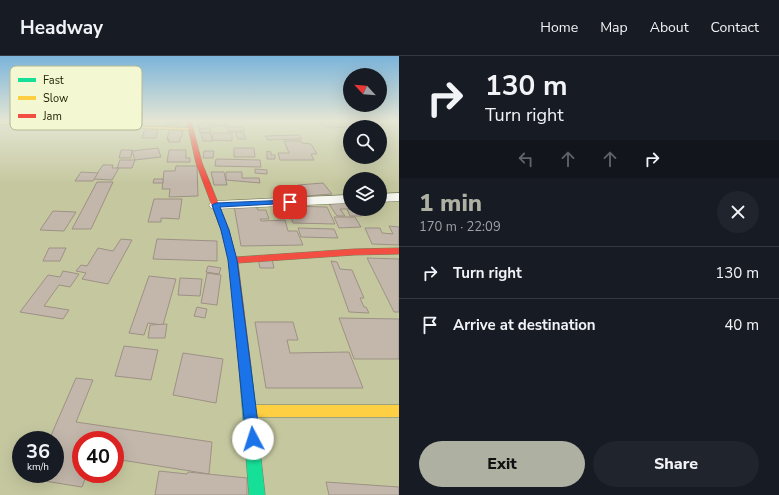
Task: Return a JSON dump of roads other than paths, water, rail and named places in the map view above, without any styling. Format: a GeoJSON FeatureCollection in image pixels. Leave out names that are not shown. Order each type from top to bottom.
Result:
{"type":"FeatureCollection","features":[{"type":"Feature","properties":{"kind":"street"},"geometry":{"type":"LineString","coordinates":[[194,141],[199,163],[225,230],[233,260],[258,495]]}},
{"type":"Feature","properties":{"kind":"street"},"geometry":{"type":"LineString","coordinates":[[387,198],[399,197]]}},
{"type":"Feature","properties":{"kind":"street"},"geometry":{"type":"LineString","coordinates":[[216,205],[343,199]]}},
{"type":"Feature","properties":{"kind":"street"},"geometry":{"type":"LineString","coordinates":[[233,260],[354,252],[399,251]]}},
{"type":"Feature","properties":{"kind":"street"},"geometry":{"type":"LineString","coordinates":[[250,411],[399,411]]}}]}
